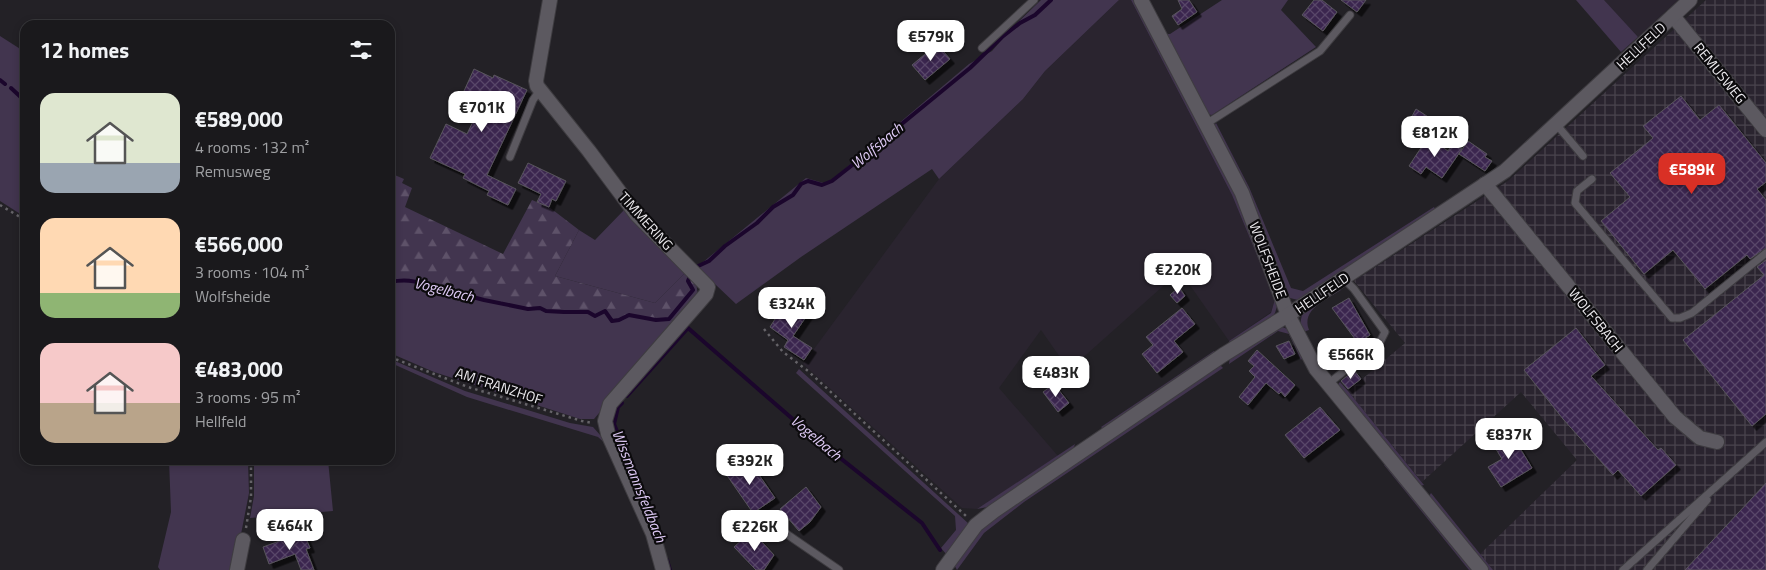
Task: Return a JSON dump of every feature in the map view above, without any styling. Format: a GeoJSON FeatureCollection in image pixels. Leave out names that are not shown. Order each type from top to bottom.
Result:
{"type":"FeatureCollection","features":[{"type":"Feature","properties":{"kind":"street"},"geometry":{"type":"LineString","coordinates":[[540,90],[536,81],[550,0]]}},
{"type":"Feature","properties":{"kind":"street","name":"WOLFSHEIDE"},"geometry":{"type":"LineString","coordinates":[[1140,0],[1242,193],[1288,315],[1308,356],[1328,384],[1481,570]]}},
{"type":"Feature","properties":{"kind":"street","name":"HELLFELD"},"geometry":{"type":"LineString","coordinates":[[943,570],[976,526],[994,511],[1222,355],[1288,315],[1505,171],[1690,0]]}},
{"type":"Feature","properties":{"kind":"street","name":"REMUSWEG"},"geometry":{"type":"LineString","coordinates":[[1673,16],[1766,130]]}},
{"type":"Feature","properties":{"kind":"street","name":"TIMMERING"},"geometry":{"type":"LineString","coordinates":[[540,90],[636,214],[708,287],[706,294],[610,404],[605,421]]}},
{"type":"Feature","properties":{"kind":"street","name":"WOLFSBACH"},"geometry":{"type":"LineString","coordinates":[[1485,184],[1675,417],[1700,438],[1717,442]]}},
{"type":"Feature","properties":{"kind":"street"},"geometry":{"type":"LineString","coordinates":[[605,421],[608,434],[653,534],[662,570]]}},
{"type":"Feature","properties":{"kind":"street"},"geometry":{"type":"LineString","coordinates":[[237,570],[244,540]]}},
{"type":"Feature","properties":{"kind":"lane"},"geometry":{"type":"LineString","coordinates":[[982,48],[1034,0]]}},
{"type":"Feature","properties":{"kind":"lane"},"geometry":{"type":"LineString","coordinates":[[1206,124],[1320,51],[1350,14]]}},
{"type":"Feature","properties":{"kind":"lane"},"geometry":{"type":"LineString","coordinates":[[510,157],[533,100],[540,90]]}},
{"type":"Feature","properties":{"kind":"lane"},"geometry":{"type":"LineString","coordinates":[[1556,124],[1583,156]]}},
{"type":"Feature","properties":{"kind":"lane"},"geometry":{"type":"LineString","coordinates":[[1592,179],[1577,192],[1575,202],[1672,318],[1680,318],[1692,313],[1766,253]]}},
{"type":"Feature","properties":{"kind":"lane"},"geometry":{"type":"LineString","coordinates":[[1328,384],[1380,342],[1385,332],[1354,289],[1343,278]]}},
{"type":"Feature","properties":{"kind":"lane"},"geometry":{"type":"LineString","coordinates":[[1623,570],[1766,442]]}},
{"type":"Feature","properties":{"kind":"lane"},"geometry":{"type":"LineString","coordinates":[[1646,570],[1727,477]]}},
{"type":"Feature","properties":{"kind":"lane"},"geometry":{"type":"LineString","coordinates":[[775,526],[840,570]]}},
{"type":"Feature","properties":{"kind":"path"},"geometry":{"type":"LineString","coordinates":[[0,205],[20,217]]}},
{"type":"Feature","properties":{"kind":"path"},"geometry":{"type":"LineString","coordinates":[[764,329],[783,352],[808,371],[976,526]]}},
{"type":"Feature","properties":{"kind":"path","name":"AM FRANZHOF"},"geometry":{"type":"LineString","coordinates":[[395,359],[477,390],[582,421],[593,423],[605,421]]}},
{"type":"Feature","properties":{"kind":"path"},"geometry":{"type":"LineString","coordinates":[[244,540],[251,497],[251,465]]}},
{"type":"Feature","properties":{"kind":"shaded area"},"geometry":{"type":"Polygon","coordinates":[[[1119,0],[1131,0],[1232,195],[1275,299],[1271,312],[1229,341],[1180,271],[1069,370],[1041,330],[999,388],[1058,456],[977,509],[962,508],[803,364],[939,179],[1023,99],[1045,71],[1119,0]]]}},
{"type":"Feature","properties":{"kind":"shaded area"},"geometry":{"type":"Polygon","coordinates":[[[1604,0],[1678,0],[1638,37],[1604,0]]]}},
{"type":"Feature","properties":{"kind":"shaded area"},"geometry":{"type":"Polygon","coordinates":[[[1706,0],[1766,0],[1766,570],[1493,570],[1480,554],[1577,460],[1521,392],[1422,482],[1348,391],[1405,343],[1354,281],[1508,181],[1706,0]]]}},
{"type":"Feature","properties":{"kind":"green space"},"geometry":{"type":"Polygon","coordinates":[[[1041,0],[1119,0],[1045,71],[1023,99],[939,179],[932,169],[801,257],[736,304],[697,267],[806,178],[827,184],[969,64],[992,51],[1041,0]]]}},
{"type":"Feature","properties":{"kind":"green space"},"geometry":{"type":"Polygon","coordinates":[[[1131,0],[1136,0],[1237,194],[1279,300],[1271,319],[1231,344],[1229,341],[1271,313],[1275,299],[1232,195],[1131,0]]]}},
{"type":"Feature","properties":{"kind":"green space"},"geometry":{"type":"Polygon","coordinates":[[[1222,0],[1288,0],[1281,10],[1316,47],[1212,115],[1205,114],[1164,34],[1170,34],[1222,0]]]}},
{"type":"Feature","properties":{"kind":"green space"},"geometry":{"type":"Polygon","coordinates":[[[1576,0],[1604,0],[1638,37],[1621,52],[1576,0]]]}},
{"type":"Feature","properties":{"kind":"green space"},"geometry":{"type":"Polygon","coordinates":[[[0,36],[20,49],[20,214],[0,201],[0,36]]]}},
{"type":"Feature","properties":{"kind":"green space"},"geometry":{"type":"Polygon","coordinates":[[[1216,123],[1249,187],[1291,288],[1303,291],[1434,207],[1437,212],[1302,301],[1290,298],[1285,291],[1213,127],[1216,123]]]}},
{"type":"Feature","properties":{"kind":"green space"},"geometry":{"type":"Polygon","coordinates":[[[395,175],[404,179],[402,183],[412,188],[405,207],[503,254],[532,200],[549,207],[579,230],[555,276],[655,303],[687,271],[696,281],[698,297],[676,322],[669,319],[656,320],[629,315],[612,321],[605,312],[595,316],[588,312],[546,311],[540,308],[528,309],[446,290],[437,290],[415,282],[395,282],[395,175]]]}},
{"type":"Feature","properties":{"kind":"green space"},"geometry":{"type":"Polygon","coordinates":[[[625,209],[687,271],[655,303],[555,276],[579,230],[595,240],[625,209]]]}},
{"type":"Feature","properties":{"kind":"green space"},"geometry":{"type":"Polygon","coordinates":[[[395,281],[414,282],[436,290],[446,290],[484,300],[528,308],[540,308],[546,311],[588,312],[595,316],[605,311],[609,316],[619,320],[629,315],[656,320],[669,319],[676,322],[594,419],[580,419],[434,372],[395,355],[395,281]]]}},
{"type":"Feature","properties":{"kind":"green space"},"geometry":{"type":"Polygon","coordinates":[[[1337,287],[1341,290],[1316,306],[1312,311],[1307,323],[1309,330],[1303,332],[1301,324],[1305,310],[1316,300],[1337,287]]]}},
{"type":"Feature","properties":{"kind":"green space"},"geometry":{"type":"Polygon","coordinates":[[[1277,326],[1288,329],[1294,336],[1304,356],[1301,360],[1289,334],[1278,331],[1229,364],[1230,357],[1277,326]]]}},
{"type":"Feature","properties":{"kind":"green space"},"geometry":{"type":"Polygon","coordinates":[[[1214,351],[1215,355],[1104,430],[1101,427],[1214,351]]]}},
{"type":"Feature","properties":{"kind":"green space"},"geometry":{"type":"Polygon","coordinates":[[[395,361],[465,391],[570,423],[593,427],[608,446],[598,437],[467,397],[395,365],[395,361]]]}},
{"type":"Feature","properties":{"kind":"green space"},"geometry":{"type":"Polygon","coordinates":[[[1219,364],[1223,368],[1024,502],[984,533],[957,570],[953,563],[976,533],[988,522],[1219,364]]]}},
{"type":"Feature","properties":{"kind":"green space"},"geometry":{"type":"Polygon","coordinates":[[[799,369],[969,524],[947,555],[941,548],[956,530],[955,516],[796,373],[799,369]]]}},
{"type":"Feature","properties":{"kind":"green space"},"geometry":{"type":"Polygon","coordinates":[[[1340,382],[1424,485],[1420,486],[1336,387],[1340,382]]]}},
{"type":"Feature","properties":{"kind":"green space"},"geometry":{"type":"Polygon","coordinates":[[[1075,444],[1072,452],[993,506],[977,509],[1075,444]]]}},
{"type":"Feature","properties":{"kind":"green space"},"geometry":{"type":"Polygon","coordinates":[[[1387,462],[1477,570],[1469,570],[1384,465],[1387,462]]]}},
{"type":"Feature","properties":{"kind":"green space"},"geometry":{"type":"Polygon","coordinates":[[[169,465],[248,465],[249,493],[236,560],[236,570],[160,570],[158,567],[171,512],[169,465]]]}},
{"type":"Feature","properties":{"kind":"green space"},"geometry":{"type":"Polygon","coordinates":[[[254,465],[328,465],[333,511],[250,518],[254,496],[254,465]]]}},
{"type":"Feature","properties":{"kind":"green space"},"geometry":{"type":"Polygon","coordinates":[[[1431,493],[1493,570],[1487,570],[1428,498],[1431,493]]]}},
{"type":"Feature","properties":{"kind":"building"},"geometry":{"type":"Polygon","coordinates":[[[1178,0],[1189,0],[1197,12],[1178,25],[1172,16],[1182,9],[1178,0]]]}},
{"type":"Feature","properties":{"kind":"building"},"geometry":{"type":"Polygon","coordinates":[[[1314,0],[1322,0],[1337,12],[1323,31],[1302,15],[1314,0]]]}},
{"type":"Feature","properties":{"kind":"building"},"geometry":{"type":"Polygon","coordinates":[[[1341,0],[1366,0],[1357,12],[1341,0]]]}},
{"type":"Feature","properties":{"kind":"building"},"geometry":{"type":"Polygon","coordinates":[[[937,44],[950,59],[925,80],[912,65],[937,44]]]}},
{"type":"Feature","properties":{"kind":"building"},"geometry":{"type":"Polygon","coordinates":[[[474,69],[493,78],[494,75],[527,90],[487,175],[516,189],[508,205],[487,195],[489,191],[463,178],[465,174],[430,158],[446,124],[467,134],[478,111],[459,102],[474,69]]]}},
{"type":"Feature","properties":{"kind":"building"},"geometry":{"type":"Polygon","coordinates":[[[1681,96],[1700,120],[1719,105],[1766,163],[1766,182],[1757,189],[1766,200],[1766,248],[1750,259],[1747,255],[1705,289],[1673,250],[1644,274],[1601,221],[1630,197],[1610,173],[1653,138],[1643,126],[1681,96]]]}},
{"type":"Feature","properties":{"kind":"building"},"geometry":{"type":"Polygon","coordinates":[[[1416,109],[1436,122],[1430,130],[1411,118],[1416,109]]]}},
{"type":"Feature","properties":{"kind":"building"},"geometry":{"type":"Polygon","coordinates":[[[1428,137],[1448,151],[1453,143],[1462,149],[1442,178],[1426,167],[1421,174],[1409,166],[1428,137]]]}},
{"type":"Feature","properties":{"kind":"building"},"geometry":{"type":"Polygon","coordinates":[[[1468,141],[1487,154],[1485,157],[1492,161],[1485,171],[1459,154],[1468,141]]]}},
{"type":"Feature","properties":{"kind":"building"},"geometry":{"type":"Polygon","coordinates":[[[528,163],[566,181],[556,201],[552,199],[549,207],[537,202],[541,194],[518,183],[528,163]]]}},
{"type":"Feature","properties":{"kind":"building"},"geometry":{"type":"Polygon","coordinates":[[[1766,260],[1766,414],[1752,426],[1683,340],[1764,275],[1757,267],[1766,260]]]}},
{"type":"Feature","properties":{"kind":"building"},"geometry":{"type":"Polygon","coordinates":[[[1179,287],[1185,296],[1177,303],[1170,295],[1179,287]]]}},
{"type":"Feature","properties":{"kind":"building"},"geometry":{"type":"Polygon","coordinates":[[[1349,298],[1370,335],[1358,343],[1332,308],[1349,298]]]}},
{"type":"Feature","properties":{"kind":"building"},"geometry":{"type":"Polygon","coordinates":[[[787,300],[808,314],[793,336],[812,348],[804,360],[784,347],[788,340],[770,327],[787,300]]]}},
{"type":"Feature","properties":{"kind":"building"},"geometry":{"type":"Polygon","coordinates":[[[1182,308],[1195,324],[1174,341],[1183,352],[1157,373],[1142,354],[1153,345],[1146,337],[1182,308]]]}},
{"type":"Feature","properties":{"kind":"building"},"geometry":{"type":"Polygon","coordinates":[[[1576,328],[1605,365],[1591,376],[1658,450],[1661,448],[1676,465],[1641,496],[1618,470],[1613,475],[1563,419],[1524,370],[1576,328]]]}},
{"type":"Feature","properties":{"kind":"building"},"geometry":{"type":"Polygon","coordinates":[[[1289,341],[1295,354],[1284,359],[1276,346],[1289,341]]]}},
{"type":"Feature","properties":{"kind":"building"},"geometry":{"type":"Polygon","coordinates":[[[1257,350],[1295,385],[1285,397],[1281,392],[1279,394],[1266,383],[1248,405],[1239,397],[1255,377],[1249,371],[1254,366],[1248,361],[1257,350]]]}},
{"type":"Feature","properties":{"kind":"building"},"geometry":{"type":"Polygon","coordinates":[[[1354,370],[1361,379],[1348,389],[1341,381],[1354,370]]]}},
{"type":"Feature","properties":{"kind":"building"},"geometry":{"type":"Polygon","coordinates":[[[1054,384],[1069,403],[1058,412],[1043,392],[1054,384]]]}},
{"type":"Feature","properties":{"kind":"building"},"geometry":{"type":"Polygon","coordinates":[[[1320,407],[1340,430],[1304,458],[1285,435],[1320,407]]]}},
{"type":"Feature","properties":{"kind":"building"},"geometry":{"type":"Polygon","coordinates":[[[1509,430],[1532,468],[1501,487],[1488,467],[1502,459],[1491,441],[1509,430]]]}},
{"type":"Feature","properties":{"kind":"building"},"geometry":{"type":"Polygon","coordinates":[[[748,459],[775,498],[753,513],[726,474],[748,459]]]}},
{"type":"Feature","properties":{"kind":"building"},"geometry":{"type":"Polygon","coordinates":[[[1766,483],[1766,570],[1685,570],[1766,483]]]}},
{"type":"Feature","properties":{"kind":"building"},"geometry":{"type":"Polygon","coordinates":[[[806,487],[821,507],[810,522],[799,531],[780,509],[806,487]]]}},
{"type":"Feature","properties":{"kind":"building"},"geometry":{"type":"Polygon","coordinates":[[[292,530],[296,539],[305,536],[310,548],[306,549],[314,570],[301,570],[295,554],[269,564],[263,547],[285,539],[283,533],[292,530]]]}},
{"type":"Feature","properties":{"kind":"building"},"geometry":{"type":"Polygon","coordinates":[[[752,531],[774,555],[764,570],[756,570],[734,547],[752,531]]]}},
{"type":"Feature","properties":{"kind":"waterway","name":"Wolfsbach"},"geometry":{"type":"LineString","coordinates":[[694,268],[709,261],[725,246],[757,223],[773,207],[793,195],[801,184],[808,181],[822,185],[832,181],[863,158],[870,150],[970,68],[1002,37],[1020,23],[1035,15],[1051,0]]}},
{"type":"Feature","properties":{"kind":"waterway","name":"Vogelbach"},"geometry":{"type":"LineString","coordinates":[[0,80],[5,84]]}},
{"type":"Feature","properties":{"kind":"waterway","name":"Vogelbach"},"geometry":{"type":"LineString","coordinates":[[11,88],[20,96]]}},
{"type":"Feature","properties":{"kind":"waterway","name":"Vogelbach"},"geometry":{"type":"LineString","coordinates":[[395,282],[415,282],[437,290],[446,290],[528,309],[540,308],[546,311],[588,312],[595,316],[605,311],[612,321],[629,315],[656,320],[669,319],[693,290],[688,281],[690,276]]}},
{"type":"Feature","properties":{"kind":"waterway","name":"Vogelbach"},"geometry":{"type":"LineString","coordinates":[[627,396],[688,328],[810,434],[922,523],[940,550]]}},
{"type":"Feature","properties":{"kind":"waterway","name":"Wissmannsfeldbach"},"geometry":{"type":"LineString","coordinates":[[622,403],[618,407],[614,424],[646,502]]}},
{"type":"Feature","properties":{"kind":"waterway","name":"Wissmannsfeldbach"},"geometry":{"type":"LineString","coordinates":[[667,560],[670,570]]}}]}
